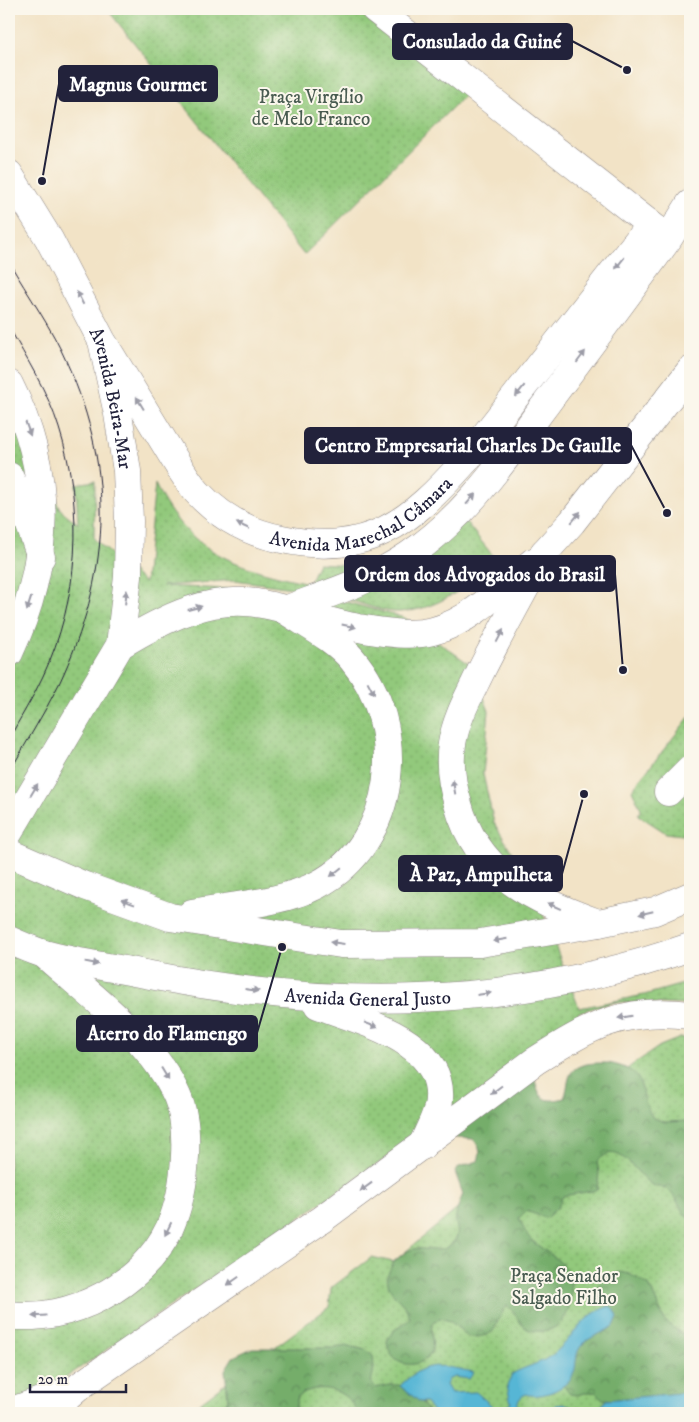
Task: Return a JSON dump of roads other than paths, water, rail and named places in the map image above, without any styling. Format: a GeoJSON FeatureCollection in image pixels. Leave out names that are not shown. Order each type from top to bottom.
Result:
{"type":"FeatureCollection","features":[{"type":"Feature","properties":{"kind":"main road"},"geometry":{"type":"LineString","coordinates":[[374,9],[659,232]]}},
{"type":"Feature","properties":{"kind":"main road","name":"Avenida Beira-Mar"},"geometry":{"type":"LineString","coordinates":[[9,174],[49,239],[102,341],[118,414],[127,471],[128,577],[120,645]]}},
{"type":"Feature","properties":{"kind":"main road","name":"Avenida Marechal Câmara"},"geometry":{"type":"LineString","coordinates":[[102,341],[180,468],[197,492],[215,508],[232,521],[262,535],[305,544],[344,544],[375,535],[409,516],[444,483],[659,232],[690,204]]}},
{"type":"Feature","properties":{"kind":"main road","name":"Avenida Marechal Câmara"},"geometry":{"type":"LineString","coordinates":[[284,610],[370,578],[408,556],[437,534],[469,501],[514,446],[659,232]]}},
{"type":"Feature","properties":{"kind":"main road"},"geometry":{"type":"LineString","coordinates":[[9,832],[120,645],[163,620],[181,612],[212,604],[240,601],[263,604],[378,631],[404,634],[432,631],[468,615],[544,553],[572,522],[690,371]]}},
{"type":"Feature","properties":{"kind":"main road"},"geometry":{"type":"LineString","coordinates":[[9,384],[31,437],[42,516],[41,556],[29,605],[9,653]]}},
{"type":"Feature","properties":{"kind":"main road"},"geometry":{"type":"LineString","coordinates":[[9,476],[25,510],[41,556]]}},
{"type":"Feature","properties":{"kind":"main road"},"geometry":{"type":"LineString","coordinates":[[544,553],[464,706],[452,744],[451,766],[454,792],[469,834],[487,860],[504,876],[541,900],[599,923]]}},
{"type":"Feature","properties":{"kind":"main road"},"geometry":{"type":"LineString","coordinates":[[170,917],[297,893],[317,885],[350,859],[368,835],[385,800],[388,774],[387,747],[378,701],[364,675],[351,658],[333,642],[284,610]]}},
{"type":"Feature","properties":{"kind":"main road"},"geometry":{"type":"LineString","coordinates":[[668,792],[690,770]]}},
{"type":"Feature","properties":{"kind":"main road"},"geometry":{"type":"LineString","coordinates":[[9,853],[86,886],[170,917],[341,944],[480,943],[599,923],[655,911],[690,896]]}},
{"type":"Feature","properties":{"kind":"main road"},"geometry":{"type":"LineString","coordinates":[[9,940],[40,952],[140,1040],[155,1058],[178,1098],[184,1124],[185,1164],[177,1206],[168,1230],[156,1252],[142,1265],[107,1293],[70,1311],[39,1316],[9,1315]]}},
{"type":"Feature","properties":{"kind":"main road","name":"Avenida General Justo"},"geometry":{"type":"LineString","coordinates":[[40,952],[191,983],[319,998],[392,999],[470,996],[571,981],[690,947]]}},
{"type":"Feature","properties":{"kind":"main road"},"geometry":{"type":"LineString","coordinates":[[293,995],[392,1033],[416,1048],[430,1065],[438,1085],[438,1108],[422,1146]]}},
{"type":"Feature","properties":{"kind":"main road"},"geometry":{"type":"LineString","coordinates":[[49,1413],[81,1385],[322,1219],[535,1061],[598,1024],[644,1014],[690,1015]]}},
{"type":"Feature","properties":{"kind":"main road"},"geometry":{"type":"LineString","coordinates":[[9,1412],[49,1400],[81,1385]]}},
{"type":"Feature","properties":{"kind":"water"},"geometry":{"type":"Polygon","coordinates":[[[610,1306],[615,1310],[618,1317],[614,1326],[584,1343],[578,1350],[573,1375],[569,1380],[552,1392],[538,1395],[525,1394],[518,1402],[519,1413],[434,1413],[426,1402],[420,1402],[400,1386],[418,1371],[434,1366],[474,1372],[469,1379],[455,1377],[449,1379],[446,1385],[451,1393],[476,1392],[499,1412],[511,1403],[507,1386],[512,1374],[551,1356],[591,1315],[610,1306]]]}},
{"type":"Feature","properties":{"kind":"water"},"geometry":{"type":"Polygon","coordinates":[[[690,1392],[690,1413],[595,1413],[606,1400],[690,1392]]]}},
{"type":"Feature","properties":{"kind":"water"},"geometry":{"type":"Polygon","coordinates":[[[566,1404],[580,1413],[547,1413],[556,1405],[566,1404]]]}},
{"type":"Feature","properties":{"kind":"tram line"},"geometry":{"type":"LineString","coordinates":[[9,262],[54,337],[67,363],[83,404],[94,444],[100,484],[101,524],[97,564],[89,604],[76,644],[59,684],[9,773]]}},
{"type":"Feature","properties":{"kind":"tram line"},"geometry":{"type":"LineString","coordinates":[[9,327],[43,389],[59,428],[73,490],[75,522],[71,585],[55,647],[43,676],[9,739]]}},
{"type":"Feature","properties":{"kind":"place","name":"Consulado da Guiné"},"geometry":{"type":"Point","coordinates":[627,70]}},
{"type":"Feature","properties":{"kind":"place","name":"Magnus Gourmet"},"geometry":{"type":"Point","coordinates":[42,181]}},
{"type":"Feature","properties":{"kind":"place","name":"Centro Empresarial Charles De Gaulle"},"geometry":{"type":"Point","coordinates":[667,513]}},
{"type":"Feature","properties":{"kind":"place","name":"Ordem dos Advogados do Brasil"},"geometry":{"type":"Point","coordinates":[623,670]}},
{"type":"Feature","properties":{"kind":"place","name":"À Paz, Ampulheta"},"geometry":{"type":"Point","coordinates":[584,794]}},
{"type":"Feature","properties":{"kind":"place","name":"Aterro do Flamengo"},"geometry":{"type":"Point","coordinates":[282,947]}},
{"type":"Feature","properties":{"kind":"park label","name":"Praça Virgílio de Melo Franco"},"geometry":{"type":"Point","coordinates":[311,107]}},
{"type":"Feature","properties":{"kind":"park label","name":"Praça Senador Salgado Filho"},"geometry":{"type":"Point","coordinates":[564,1286]}}]}
